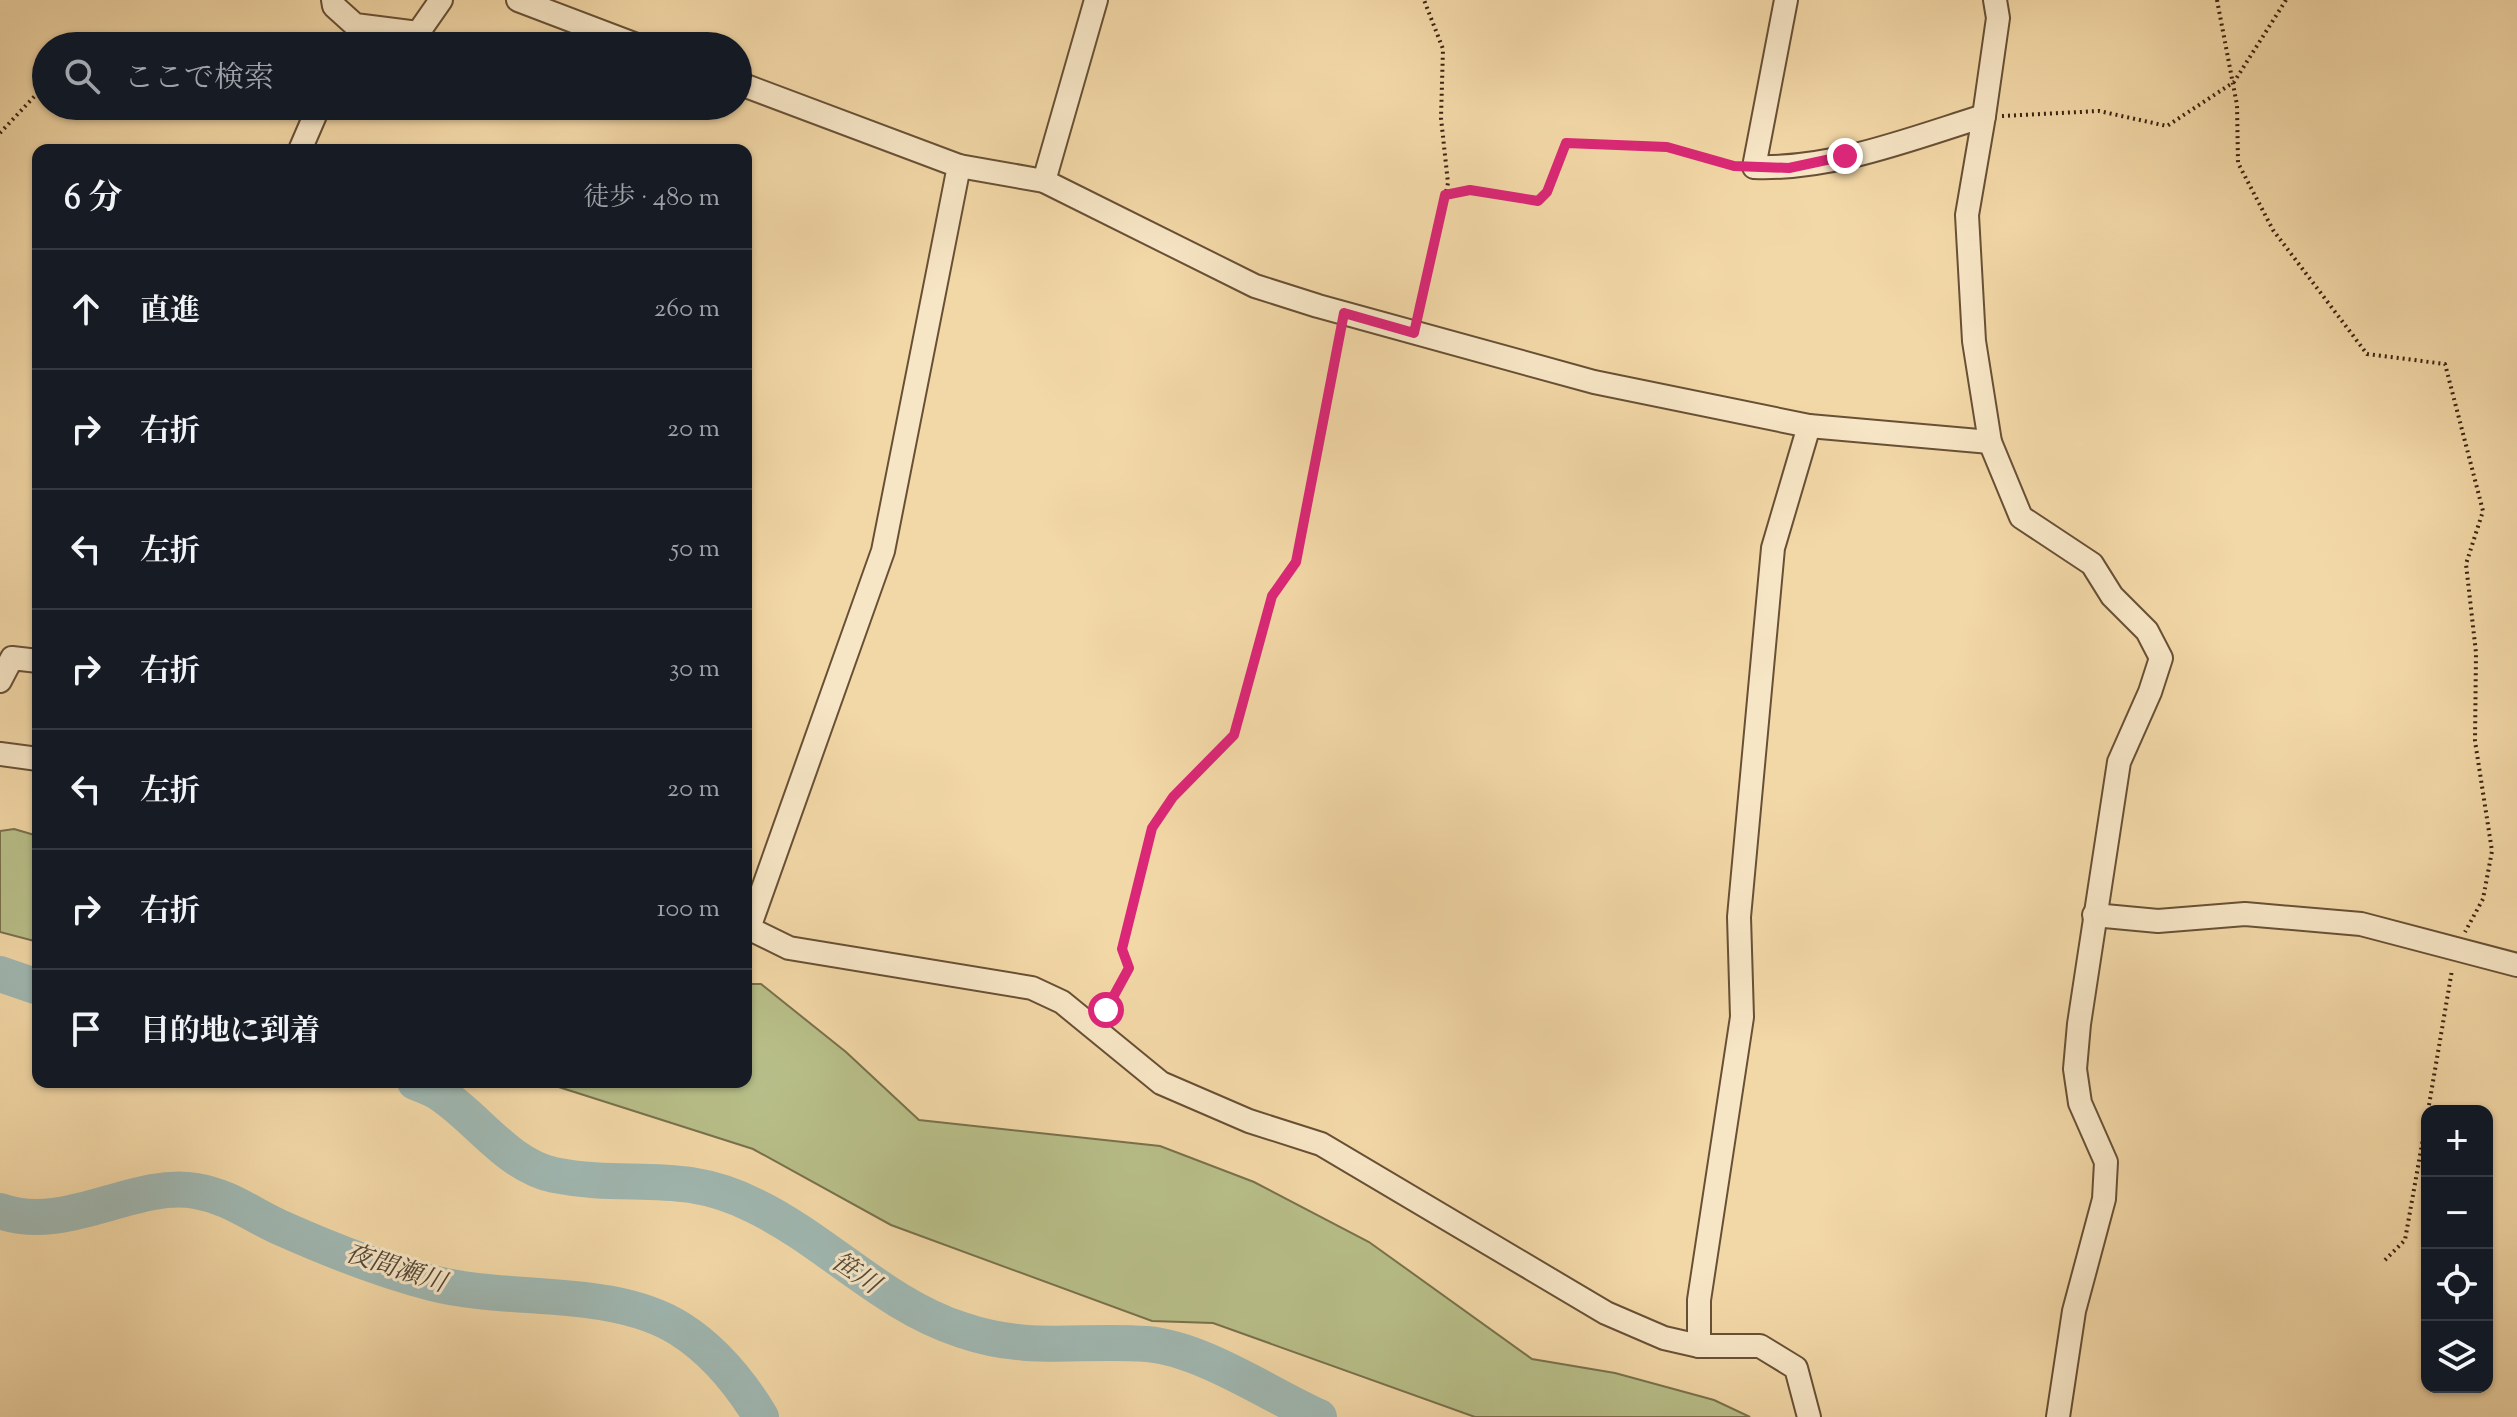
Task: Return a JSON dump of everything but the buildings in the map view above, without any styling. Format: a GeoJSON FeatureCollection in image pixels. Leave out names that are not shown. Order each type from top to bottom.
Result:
{"type":"FeatureCollection","features":[{"type":"Feature","properties":{"kind":"street"},"geometry":{"type":"LineString","coordinates":[[333,0],[334,6],[355,25],[410,32]]}},
{"type":"Feature","properties":{"kind":"street"},"geometry":{"type":"LineString","coordinates":[[419,32],[441,0]]}},
{"type":"Feature","properties":{"kind":"street"},"geometry":{"type":"LineString","coordinates":[[518,0],[602,32]]}},
{"type":"Feature","properties":{"kind":"street"},"geometry":{"type":"LineString","coordinates":[[1044,181],[1096,0]]}},
{"type":"Feature","properties":{"kind":"street"},"geometry":{"type":"LineString","coordinates":[[1786,0],[1754,167],[1789,168],[1817,162],[1874,149],[1984,116]]}},
{"type":"Feature","properties":{"kind":"street"},"geometry":{"type":"LineString","coordinates":[[1995,0],[1998,18],[1967,215],[1974,341],[1990,442],[2021,517],[2092,564],[2112,596],[2147,631],[2161,658],[2150,692],[2119,762],[2094,915],[2075,1069],[2080,1103],[2106,1162],[2104,1199],[2074,1311],[2058,1417]]}},
{"type":"Feature","properties":{"kind":"street"},"geometry":{"type":"LineString","coordinates":[[352,32],[355,25]]}},
{"type":"Feature","properties":{"kind":"street"},"geometry":{"type":"LineString","coordinates":[[752,88],[959,166],[1044,181],[1255,286],[1344,313],[1594,382],[1809,426],[1990,442]]}},
{"type":"Feature","properties":{"kind":"street"},"geometry":{"type":"LineString","coordinates":[[303,144],[313,120]]}},
{"type":"Feature","properties":{"kind":"street"},"geometry":{"type":"LineString","coordinates":[[752,916],[883,551],[955,199],[959,166]]}},
{"type":"Feature","properties":{"kind":"street"},"geometry":{"type":"LineString","coordinates":[[1699,1346],[1699,1300],[1742,1017],[1739,917],[1773,548],[1796,460],[1809,426]]}},
{"type":"Feature","properties":{"kind":"street"},"geometry":{"type":"LineString","coordinates":[[0,681],[12,658],[32,660]]}},
{"type":"Feature","properties":{"kind":"street"},"geometry":{"type":"LineString","coordinates":[[0,754],[32,758]]}},
{"type":"Feature","properties":{"kind":"street"},"geometry":{"type":"LineString","coordinates":[[2094,915],[2158,921],[2245,914],[2346,922],[2517,965]]}},
{"type":"Feature","properties":{"kind":"street"},"geometry":{"type":"LineString","coordinates":[[752,929],[789,948],[1032,988],[1062,1002],[1161,1083],[1249,1121],[1321,1144],[1606,1313],[1664,1338],[1699,1346],[1760,1346],[1796,1368],[1809,1417]]}},
{"type":"Feature","properties":{"kind":"path"},"geometry":{"type":"LineString","coordinates":[[1414,333],[1448,183],[1441,118],[1443,49],[1424,0]]}},
{"type":"Feature","properties":{"kind":"path"},"geometry":{"type":"LineString","coordinates":[[2217,0],[2234,82],[2238,163],[2273,230],[2367,354],[2445,364],[2483,511],[2466,564],[2476,653],[2475,741],[2492,851],[2483,899],[2455,948],[2428,1105]]}},
{"type":"Feature","properties":{"kind":"path"},"geometry":{"type":"LineString","coordinates":[[1984,116],[2099,111],[2167,126],[2234,82],[2286,0]]}},
{"type":"Feature","properties":{"kind":"path"},"geometry":{"type":"LineString","coordinates":[[0,133],[32,99]]}},
{"type":"Feature","properties":{"kind":"path"},"geometry":{"type":"LineString","coordinates":[[1445,195],[1470,190],[1538,201],[1547,192],[1566,143],[1667,147],[1734,166],[1754,167]]}},
{"type":"Feature","properties":{"kind":"path"},"geometry":{"type":"LineString","coordinates":[[1094,1031],[1129,968],[1122,949],[1152,828],[1173,797],[1234,735],[1272,596],[1296,562],[1344,313]]}},
{"type":"Feature","properties":{"kind":"path"},"geometry":{"type":"LineString","coordinates":[[2385,1260],[2405,1240],[2421,1148]]}},
{"type":"Feature","properties":{"kind":"green space"},"geometry":{"type":"Polygon","coordinates":[[[14,829],[32,834],[32,940],[0,932],[0,831],[14,829]]]}},
{"type":"Feature","properties":{"kind":"green space"},"geometry":{"type":"Polygon","coordinates":[[[752,984],[761,984],[846,1052],[919,1120],[1160,1146],[1254,1182],[1369,1242],[1532,1359],[1615,1373],[1714,1400],[1750,1417],[1475,1417],[1213,1323],[1152,1321],[891,1225],[753,1149],[562,1088],[752,1088],[752,984]]]}},
{"type":"Feature","properties":{"kind":"waterway","name":"笹川"},"geometry":{"type":"LineString","coordinates":[[0,974],[32,985]]}},
{"type":"Feature","properties":{"kind":"waterway","name":"笹川"},"geometry":{"type":"LineString","coordinates":[[430,1088],[456,1105],[508,1152],[537,1170],[581,1179],[678,1183],[728,1194],[781,1220],[907,1305],[962,1330],[986,1337],[1032,1343],[1123,1343],[1168,1348],[1213,1363],[1319,1417]]}},
{"type":"Feature","properties":{"kind":"waterway","name":"夜間瀬川"},"geometry":{"type":"LineString","coordinates":[[0,1211],[25,1217],[49,1216],[148,1193],[196,1191],[229,1201],[316,1243],[413,1278],[462,1289],[623,1306],[653,1315],[692,1337],[735,1380],[761,1417]]}},
{"type":"Feature","properties":{"kind":"route"},"geometry":{"type":"LineString","coordinates":[[1106,1010],[1129,968],[1122,949],[1152,828],[1173,797],[1234,735],[1272,596],[1296,562],[1344,313],[1414,333],[1445,195],[1470,190],[1538,201],[1547,192],[1566,143],[1667,147],[1734,166],[1789,168],[1845,156]]}}]}
